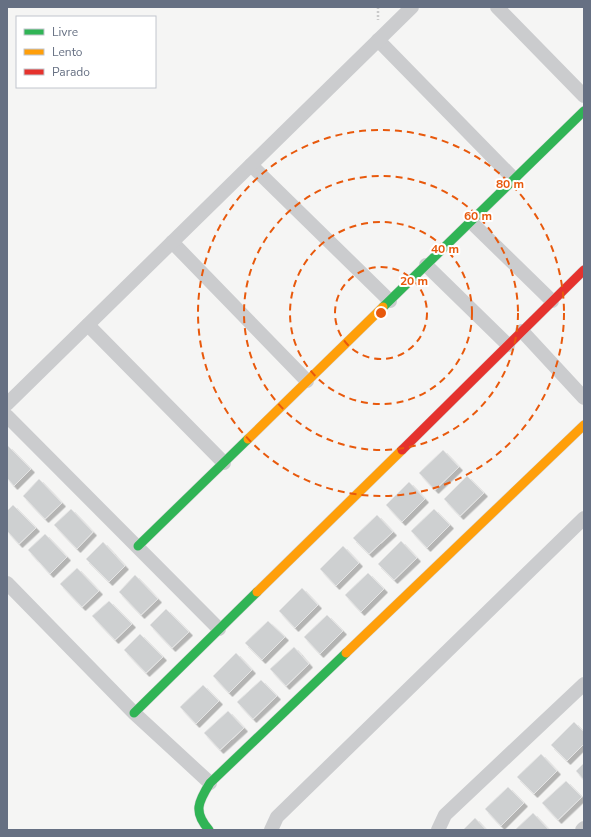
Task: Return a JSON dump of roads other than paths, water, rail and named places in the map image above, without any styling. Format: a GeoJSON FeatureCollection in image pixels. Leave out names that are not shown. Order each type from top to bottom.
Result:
{"type":"FeatureCollection","features":[{"type":"Feature","properties":{"kind":"street"},"geometry":{"type":"LineString","coordinates":[[7,404],[412,7]]}},
{"type":"Feature","properties":{"kind":"street"},"geometry":{"type":"LineString","coordinates":[[497,7],[584,96]]}},
{"type":"Feature","properties":{"kind":"street"},"geometry":{"type":"LineString","coordinates":[[378,40],[514,179]]}},
{"type":"Feature","properties":{"kind":"street"},"geometry":{"type":"LineString","coordinates":[[138,546],[584,111]]}},
{"type":"Feature","properties":{"kind":"street"},"geometry":{"type":"LineString","coordinates":[[251,165],[390,301]]}},
{"type":"Feature","properties":{"kind":"street"},"geometry":{"type":"LineString","coordinates":[[471,222],[552,302]]}},
{"type":"Feature","properties":{"kind":"street"},"geometry":{"type":"LineString","coordinates":[[172,242],[308,381]]}},
{"type":"Feature","properties":{"kind":"street"},"geometry":{"type":"LineString","coordinates":[[426,265],[508,345]]}},
{"type":"Feature","properties":{"kind":"street"},"geometry":{"type":"LineString","coordinates":[[134,713],[584,270]]}},
{"type":"Feature","properties":{"kind":"street"},"geometry":{"type":"LineString","coordinates":[[88,325],[224,463]]}},
{"type":"Feature","properties":{"kind":"street"},"geometry":{"type":"LineString","coordinates":[[522,331],[584,398]]}},
{"type":"Feature","properties":{"kind":"street"},"geometry":{"type":"LineString","coordinates":[[7,416],[219,629]]}},
{"type":"Feature","properties":{"kind":"street"},"geometry":{"type":"LineString","coordinates":[[209,830],[199,816],[198,809],[199,800],[210,783],[584,425]]}},
{"type":"Feature","properties":{"kind":"street"},"geometry":{"type":"LineString","coordinates":[[271,830],[277,817],[283,811],[584,518]]}},
{"type":"Feature","properties":{"kind":"street"},"geometry":{"type":"LineString","coordinates":[[7,583],[134,713],[210,783]]}},
{"type":"Feature","properties":{"kind":"street"},"geometry":{"type":"LineString","coordinates":[[438,830],[445,815],[584,684]]}}]}
